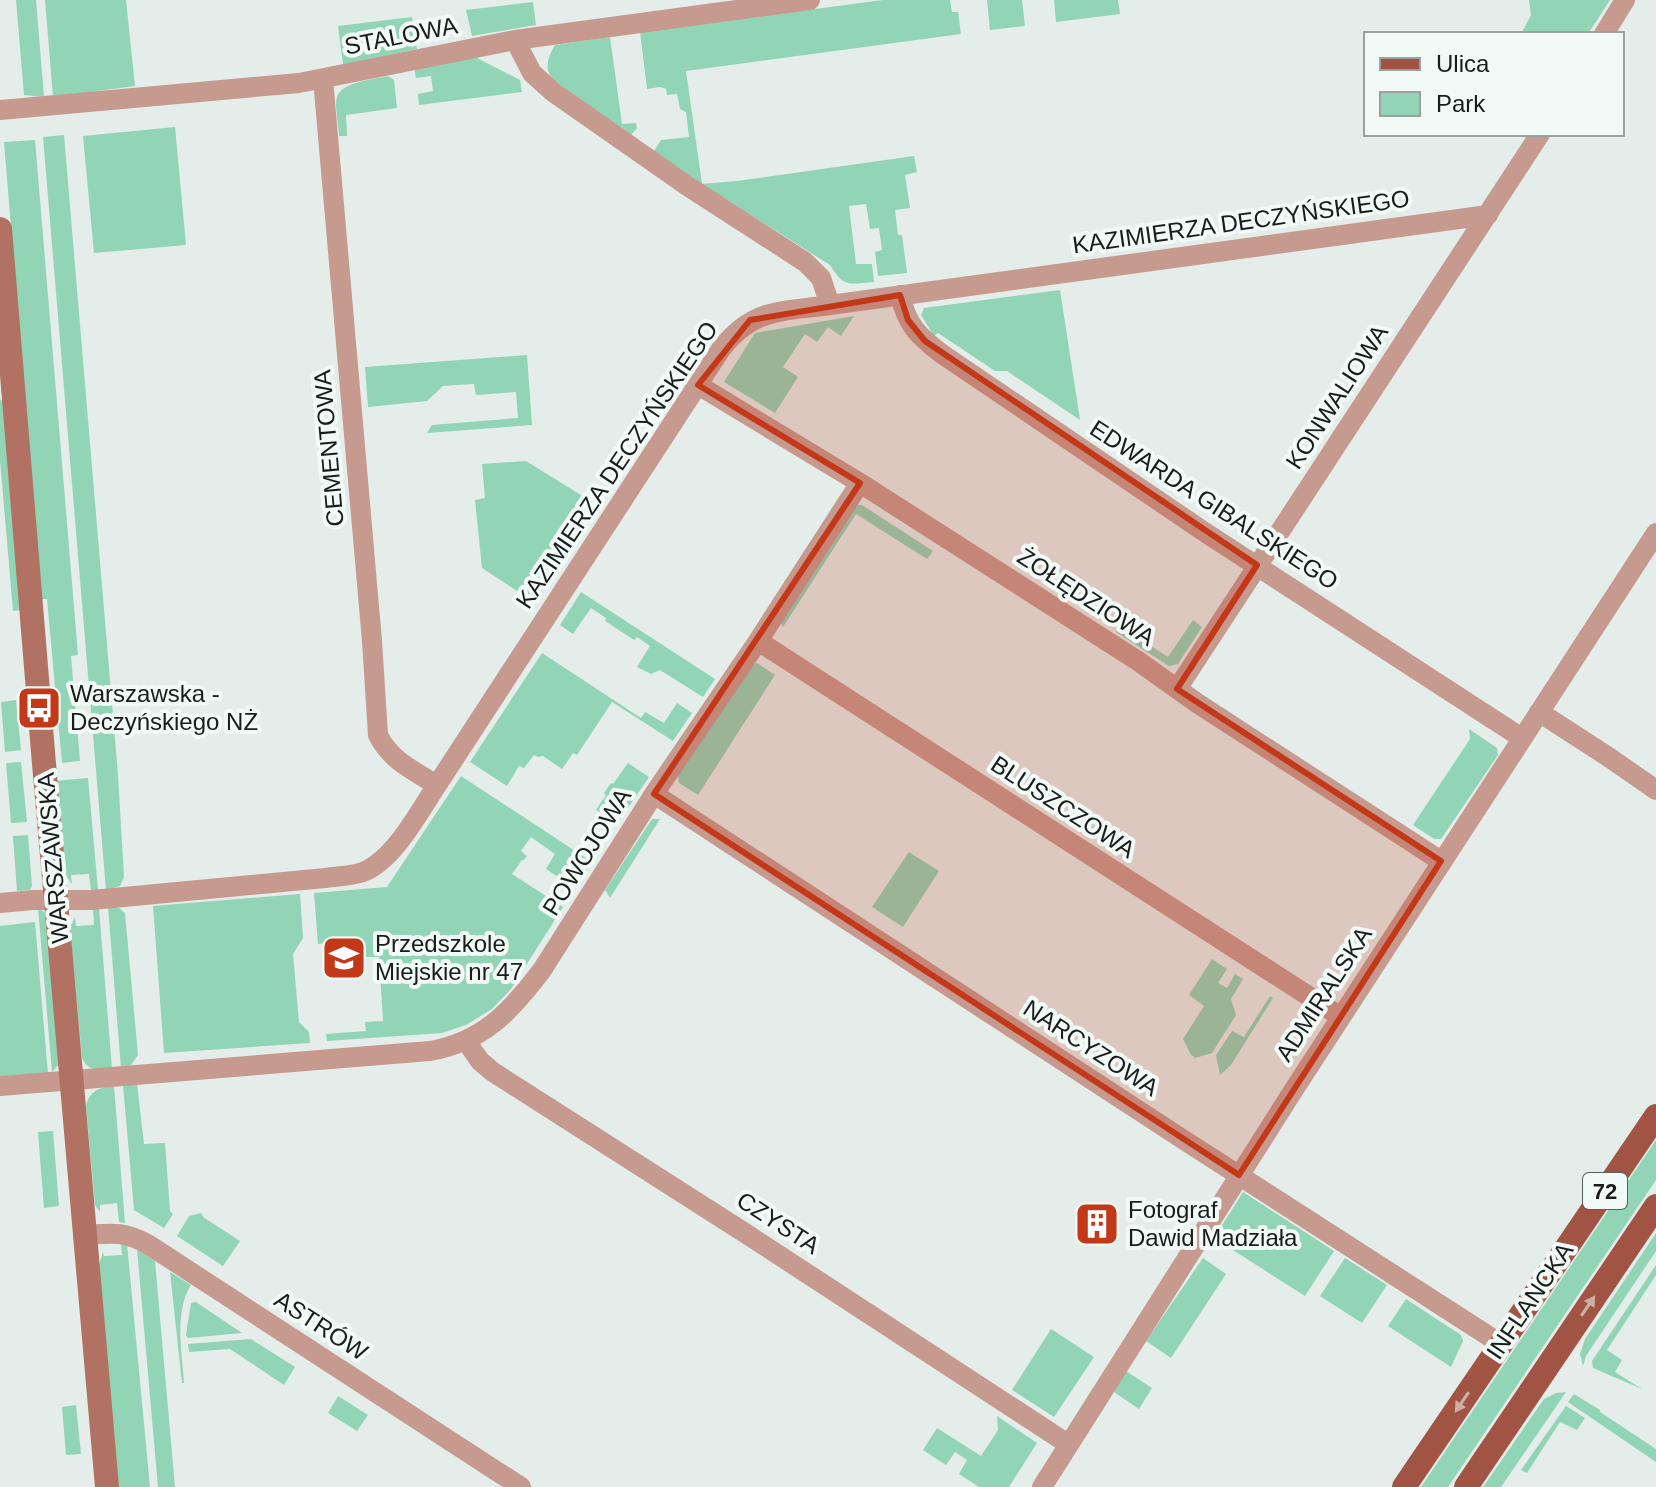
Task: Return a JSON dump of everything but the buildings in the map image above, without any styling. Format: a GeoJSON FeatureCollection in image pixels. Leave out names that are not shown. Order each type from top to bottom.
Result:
{"type":"FeatureCollection","features":[{"type":"Feature","properties":{"kind":"main road","name":"INFLANCKA"},"geometry":{"type":"LineString","coordinates":[[1404,1487],[1656,1116]]}},
{"type":"Feature","properties":{"kind":"main road","name":"72"},"geometry":{"type":"LineString","coordinates":[[1466,1487],[1656,1206]]}},
{"type":"Feature","properties":{"kind":"street","name":"STALOWA"},"geometry":{"type":"LineString","coordinates":[[0,110],[299,83],[515,40],[810,0]]}},
{"type":"Feature","properties":{"kind":"street"},"geometry":{"type":"LineString","coordinates":[[1605,32],[1625,0]]}},
{"type":"Feature","properties":{"kind":"street"},"geometry":{"type":"LineString","coordinates":[[515,40],[532,73],[553,92],[678,180],[805,262],[821,278],[830,305]]}},
{"type":"Feature","properties":{"kind":"street","name":"CEMENTOWA"},"geometry":{"type":"LineString","coordinates":[[323,79],[378,735],[393,757],[437,785]]}},
{"type":"Feature","properties":{"kind":"street","name":"KONWALIOWA"},"geometry":{"type":"LineString","coordinates":[[1177,689],[1539,136]]}},
{"type":"Feature","properties":{"kind":"street","name":"KAZIMIERZA DECZYŃSKIEGO"},"geometry":{"type":"LineString","coordinates":[[0,903],[119,897],[360,873],[378,864],[437,785],[728,340],[750,320],[767,314],[900,295],[1488,215]]}},
{"type":"Feature","properties":{"kind":"street","name":"WARSZAWSKA"},"geometry":{"type":"LineString","coordinates":[[0,229],[7,386],[57,901],[107,1487]]}},
{"type":"Feature","properties":{"kind":"street","name":"EDWARDA GIBALSKIEGO"},"geometry":{"type":"LineString","coordinates":[[900,295],[908,320],[925,341],[1206,533],[1522,738]]}},
{"type":"Feature","properties":{"kind":"street","name":"ŻOŁĘDZIOWA"},"geometry":{"type":"LineString","coordinates":[[698,385],[860,483],[1124,652],[1441,861]]}},
{"type":"Feature","properties":{"kind":"street","name":"POWOJOWA"},"geometry":{"type":"LineString","coordinates":[[0,1086],[430,1051],[466,1041],[492,1025],[523,995],[570,927],[654,794],[860,483]]}},
{"type":"Feature","properties":{"kind":"street","name":"ADMIRALSKA"},"geometry":{"type":"LineString","coordinates":[[1042,1487],[1441,861],[1656,533]]}},
{"type":"Feature","properties":{"kind":"street","name":"BLUSZCZOWA"},"geometry":{"type":"LineString","coordinates":[[758,641],[1341,1017]]}},
{"type":"Feature","properties":{"kind":"street"},"geometry":{"type":"LineString","coordinates":[[1539,712],[1656,790]]}},
{"type":"Feature","properties":{"kind":"street","name":"NARCYZOWA"},"geometry":{"type":"LineString","coordinates":[[654,794],[1501,1344]]}},
{"type":"Feature","properties":{"kind":"street","name":"CZYSTA"},"geometry":{"type":"LineString","coordinates":[[466,1041],[480,1061],[493,1072],[1068,1444]]}},
{"type":"Feature","properties":{"kind":"street","name":"ASTRÓW"},"geometry":{"type":"LineString","coordinates":[[86,1235],[120,1233],[142,1241],[521,1487]]}},
{"type":"Feature","properties":{"kind":"highlighted area"},"geometry":{"type":"Polygon","coordinates":[[[900,295],[908,320],[925,341],[1257,565],[1177,689],[1441,861],[1239,1175],[654,794],[860,483],[698,385],[750,320],[900,295]]]}},
{"type":"Feature","properties":{"kind":"green space"},"geometry":{"type":"Polygon","coordinates":[[[16,0],[36,0],[44,97],[24,95],[16,0]]]}},
{"type":"Feature","properties":{"kind":"green space"},"geometry":{"type":"Polygon","coordinates":[[[45,0],[126,0],[135,86],[53,97],[45,0]]]}},
{"type":"Feature","properties":{"kind":"green space"},"geometry":{"type":"Polygon","coordinates":[[[883,0],[950,0],[952,12],[958,12],[961,34],[686,71],[702,184],[654,151],[661,140],[689,137],[686,112],[680,109],[677,94],[667,95],[666,89],[660,87],[647,89],[640,32],[883,0]]]}},
{"type":"Feature","properties":{"kind":"green space"},"geometry":{"type":"Polygon","coordinates":[[[987,0],[1022,0],[1025,26],[990,30],[987,0]]]}},
{"type":"Feature","properties":{"kind":"green space"},"geometry":{"type":"Polygon","coordinates":[[[1054,0],[1118,0],[1120,14],[1056,22],[1054,0]]]}},
{"type":"Feature","properties":{"kind":"green space"},"geometry":{"type":"Polygon","coordinates":[[[1529,0],[1610,0],[1589,32],[1522,32],[1531,15],[1529,0]]]}},
{"type":"Feature","properties":{"kind":"green space"},"geometry":{"type":"Polygon","coordinates":[[[533,2],[536,25],[472,36],[466,10],[533,2]]]}},
{"type":"Feature","properties":{"kind":"green space"},"geometry":{"type":"Polygon","coordinates":[[[412,17],[417,49],[343,65],[338,26],[412,17]]]}},
{"type":"Feature","properties":{"kind":"green space"},"geometry":{"type":"Polygon","coordinates":[[[610,37],[622,124],[636,123],[637,128],[631,135],[559,84],[548,71],[548,60],[555,45],[610,37]]]}},
{"type":"Feature","properties":{"kind":"green space"},"geometry":{"type":"Polygon","coordinates":[[[477,58],[520,80],[522,92],[419,105],[418,94],[433,91],[431,76],[416,78],[414,68],[477,58]]]}},
{"type":"Feature","properties":{"kind":"green space"},"geometry":{"type":"Polygon","coordinates":[[[388,76],[394,80],[397,108],[346,115],[347,136],[339,136],[336,105],[340,92],[359,82],[388,76]]]}},
{"type":"Feature","properties":{"kind":"green space"},"geometry":{"type":"Polygon","coordinates":[[[175,127],[186,245],[94,253],[83,136],[175,127]]]}},
{"type":"Feature","properties":{"kind":"green space"},"geometry":{"type":"Polygon","coordinates":[[[64,135],[124,877],[120,886],[106,890],[43,137],[64,135]]]}},
{"type":"Feature","properties":{"kind":"green space"},"geometry":{"type":"Polygon","coordinates":[[[35,140],[78,655],[71,656],[80,761],[62,763],[47,599],[40,599],[4,142],[35,140]]]}},
{"type":"Feature","properties":{"kind":"green space"},"geometry":{"type":"Polygon","coordinates":[[[914,156],[917,172],[905,175],[910,208],[895,210],[907,273],[878,276],[875,252],[882,250],[879,228],[870,229],[866,204],[849,206],[856,264],[872,264],[874,282],[853,284],[839,278],[830,265],[702,184],[914,156]]]}},
{"type":"Feature","properties":{"kind":"green space"},"geometry":{"type":"Polygon","coordinates":[[[1060,290],[1080,420],[1007,371],[995,371],[938,333],[934,336],[921,315],[924,308],[1060,290]]]}},
{"type":"Feature","properties":{"kind":"green space"},"geometry":{"type":"Polygon","coordinates":[[[854,316],[841,336],[828,327],[817,342],[805,334],[783,367],[798,377],[775,413],[724,382],[755,333],[854,316]]]}},
{"type":"Feature","properties":{"kind":"green space"},"geometry":{"type":"Polygon","coordinates":[[[527,355],[532,425],[427,433],[432,425],[518,418],[516,392],[476,395],[474,384],[443,386],[427,401],[368,407],[365,367],[527,355]]]}},
{"type":"Feature","properties":{"kind":"green space"},"geometry":{"type":"Polygon","coordinates":[[[0,399],[3,402],[22,610],[13,611],[0,460],[0,399]]]}},
{"type":"Feature","properties":{"kind":"green space"},"geometry":{"type":"Polygon","coordinates":[[[526,461],[597,505],[534,602],[482,568],[475,500],[485,498],[482,464],[526,461]]]}},
{"type":"Feature","properties":{"kind":"green space"},"geometry":{"type":"Polygon","coordinates":[[[855,505],[862,505],[933,551],[927,559],[856,514],[783,627],[780,622],[855,505]]]}},
{"type":"Feature","properties":{"kind":"green space"},"geometry":{"type":"Polygon","coordinates":[[[581,592],[715,679],[703,697],[660,670],[651,674],[637,667],[650,646],[637,637],[634,640],[591,608],[573,634],[560,625],[581,592]]]}},
{"type":"Feature","properties":{"kind":"green space"},"geometry":{"type":"Polygon","coordinates":[[[1193,620],[1202,627],[1178,664],[1169,666],[1116,632],[1120,626],[1168,657],[1193,620]]]}},
{"type":"Feature","properties":{"kind":"green space"},"geometry":{"type":"Polygon","coordinates":[[[542,653],[641,718],[645,712],[664,723],[677,703],[692,713],[673,741],[612,702],[577,755],[573,753],[562,769],[543,756],[534,755],[524,768],[519,766],[507,786],[470,762],[542,653]]]}},
{"type":"Feature","properties":{"kind":"green space"},"geometry":{"type":"Polygon","coordinates":[[[757,663],[775,675],[698,795],[679,783],[678,776],[751,664],[757,663]]]}},
{"type":"Feature","properties":{"kind":"green space"},"geometry":{"type":"Polygon","coordinates":[[[16,700],[21,750],[5,752],[1,702],[16,700]]]}},
{"type":"Feature","properties":{"kind":"green space"},"geometry":{"type":"Polygon","coordinates":[[[1469,729],[1497,748],[1498,755],[1441,839],[1434,839],[1413,825],[1470,739],[1469,729]]]}},
{"type":"Feature","properties":{"kind":"green space"},"geometry":{"type":"Polygon","coordinates":[[[21,762],[27,822],[11,823],[6,763],[21,762]]]}},
{"type":"Feature","properties":{"kind":"green space"},"geometry":{"type":"Polygon","coordinates":[[[628,763],[649,777],[617,824],[596,810],[606,795],[604,793],[628,763]]]}},
{"type":"Feature","properties":{"kind":"green space"},"geometry":{"type":"Polygon","coordinates":[[[461,776],[592,862],[575,888],[546,869],[555,854],[531,837],[521,851],[527,856],[512,874],[563,907],[511,989],[492,1009],[466,1025],[442,1033],[327,1041],[326,1034],[366,1031],[365,1022],[383,1021],[379,957],[362,957],[360,940],[318,944],[314,893],[387,887],[461,776]]]}},
{"type":"Feature","properties":{"kind":"green space"},"geometry":{"type":"Polygon","coordinates":[[[88,778],[98,890],[91,891],[89,874],[71,875],[72,884],[66,876],[55,781],[88,778]]]}},
{"type":"Feature","properties":{"kind":"green space"},"geometry":{"type":"Polygon","coordinates":[[[652,819],[660,819],[610,898],[605,890],[652,819]]]}},
{"type":"Feature","properties":{"kind":"green space"},"geometry":{"type":"Polygon","coordinates":[[[28,835],[32,886],[30,890],[17,891],[13,836],[28,835]]]}},
{"type":"Feature","properties":{"kind":"green space"},"geometry":{"type":"Polygon","coordinates":[[[909,852],[939,871],[903,927],[872,907],[909,852]]]}},
{"type":"Feature","properties":{"kind":"green space"},"geometry":{"type":"Polygon","coordinates":[[[300,894],[303,938],[293,954],[299,1022],[309,1032],[310,1043],[164,1053],[153,906],[300,894]]]}},
{"type":"Feature","properties":{"kind":"green space"},"geometry":{"type":"Polygon","coordinates":[[[108,907],[119,908],[125,913],[138,1055],[131,1065],[121,1068],[108,907]]]}},
{"type":"Feature","properties":{"kind":"green space"},"geometry":{"type":"Polygon","coordinates":[[[38,908],[47,914],[60,1063],[52,1072],[38,908]]]}},
{"type":"Feature","properties":{"kind":"green space"},"geometry":{"type":"Polygon","coordinates":[[[99,908],[112,1069],[103,1070],[90,1068],[82,1057],[70,928],[75,917],[76,926],[94,925],[93,909],[99,908]]]}},
{"type":"Feature","properties":{"kind":"green space"},"geometry":{"type":"Polygon","coordinates":[[[35,922],[48,1074],[0,1077],[0,926],[35,922]]]}},
{"type":"Feature","properties":{"kind":"green space"},"geometry":{"type":"Polygon","coordinates":[[[1212,959],[1227,969],[1218,983],[1227,988],[1235,974],[1243,979],[1231,999],[1236,1015],[1212,1053],[1195,1058],[1183,1039],[1204,1006],[1189,995],[1212,959]]]}},
{"type":"Feature","properties":{"kind":"green space"},"geometry":{"type":"Polygon","coordinates":[[[1270,996],[1273,998],[1231,1065],[1220,1075],[1216,1055],[1232,1031],[1244,1037],[1270,996]]]}},
{"type":"Feature","properties":{"kind":"green space"},"geometry":{"type":"Polygon","coordinates":[[[137,1084],[144,1144],[165,1143],[170,1211],[173,1214],[164,1228],[134,1210],[123,1085],[137,1084]]]}},
{"type":"Feature","properties":{"kind":"green space"},"geometry":{"type":"Polygon","coordinates":[[[114,1086],[125,1223],[119,1222],[117,1203],[100,1205],[100,1212],[95,1205],[86,1106],[96,1091],[114,1086]]]}},
{"type":"Feature","properties":{"kind":"green space"},"geometry":{"type":"Polygon","coordinates":[[[53,1131],[59,1206],[44,1208],[38,1132],[53,1131]]]}},
{"type":"Feature","properties":{"kind":"green space"},"geometry":{"type":"Polygon","coordinates":[[[1656,1140],[1656,1180],[1448,1487],[1421,1487],[1656,1140]]]}},
{"type":"Feature","properties":{"kind":"green space"},"geometry":{"type":"Polygon","coordinates":[[[1243,1192],[1334,1251],[1305,1296],[1214,1238],[1243,1192]]]}},
{"type":"Feature","properties":{"kind":"green space"},"geometry":{"type":"Polygon","coordinates":[[[201,1213],[240,1241],[223,1266],[177,1236],[189,1216],[201,1213]]]}},
{"type":"Feature","properties":{"kind":"green space"},"geometry":{"type":"Polygon","coordinates":[[[1656,1233],[1656,1251],[1586,1356],[1583,1366],[1580,1354],[1585,1339],[1656,1233]]]}},
{"type":"Feature","properties":{"kind":"green space"},"geometry":{"type":"Polygon","coordinates":[[[121,1244],[127,1244],[150,1487],[118,1487],[99,1265],[103,1252],[104,1256],[122,1255],[121,1244]]]}},
{"type":"Feature","properties":{"kind":"green space"},"geometry":{"type":"Polygon","coordinates":[[[137,1249],[155,1261],[175,1487],[158,1487],[137,1249]]]}},
{"type":"Feature","properties":{"kind":"green space"},"geometry":{"type":"Polygon","coordinates":[[[1203,1258],[1226,1274],[1171,1358],[1146,1341],[1203,1258]]]}},
{"type":"Feature","properties":{"kind":"green space"},"geometry":{"type":"Polygon","coordinates":[[[1345,1258],[1387,1285],[1362,1323],[1320,1296],[1345,1258]]]}},
{"type":"Feature","properties":{"kind":"green space"},"geometry":{"type":"Polygon","coordinates":[[[1656,1265],[1656,1275],[1607,1350],[1622,1360],[1615,1372],[1642,1389],[1593,1368],[1592,1361],[1656,1265]]]}},
{"type":"Feature","properties":{"kind":"green space"},"geometry":{"type":"Polygon","coordinates":[[[170,1272],[191,1285],[182,1307],[181,1320],[184,1383],[182,1383],[170,1272]]]}},
{"type":"Feature","properties":{"kind":"green space"},"geometry":{"type":"Polygon","coordinates":[[[1406,1299],[1461,1335],[1463,1341],[1451,1367],[1388,1326],[1406,1299]]]}},
{"type":"Feature","properties":{"kind":"green space"},"geometry":{"type":"Polygon","coordinates":[[[196,1302],[242,1333],[188,1338],[191,1303],[196,1302]]]}},
{"type":"Feature","properties":{"kind":"green space"},"geometry":{"type":"Polygon","coordinates":[[[1051,1329],[1094,1357],[1054,1417],[1012,1390],[1051,1329]]]}},
{"type":"Feature","properties":{"kind":"green space"},"geometry":{"type":"Polygon","coordinates":[[[251,1339],[295,1367],[284,1385],[230,1349],[189,1352],[188,1344],[251,1339]]]}},
{"type":"Feature","properties":{"kind":"green space"},"geometry":{"type":"Polygon","coordinates":[[[1126,1371],[1152,1388],[1139,1409],[1114,1392],[1126,1371]]]}},
{"type":"Feature","properties":{"kind":"green space"},"geometry":{"type":"Polygon","coordinates":[[[1566,1392],[1501,1487],[1483,1487],[1544,1399],[1566,1392]]]}},
{"type":"Feature","properties":{"kind":"green space"},"geometry":{"type":"Polygon","coordinates":[[[1574,1394],[1656,1449],[1656,1462],[1568,1402],[1574,1394]]]}},
{"type":"Feature","properties":{"kind":"green space"},"geometry":{"type":"Polygon","coordinates":[[[338,1396],[368,1415],[357,1431],[328,1413],[338,1396]]]}},
{"type":"Feature","properties":{"kind":"green space"},"geometry":{"type":"Polygon","coordinates":[[[76,1405],[81,1454],[66,1455],[62,1407],[76,1405]]]}},
{"type":"Feature","properties":{"kind":"green space"},"geometry":{"type":"Polygon","coordinates":[[[1566,1406],[1585,1418],[1577,1430],[1560,1422],[1527,1473],[1521,1470],[1566,1406]]]}},
{"type":"Feature","properties":{"kind":"green space"},"geometry":{"type":"Polygon","coordinates":[[[997,1416],[1037,1443],[1009,1487],[979,1487],[959,1474],[967,1460],[955,1452],[946,1465],[923,1450],[937,1428],[981,1456],[998,1430],[997,1416]]]}},
{"type":"Feature","properties":{"kind":"place","name":"Warszawska - Deczyńskiego NŻ"},"geometry":{"type":"Point","coordinates":[39,708]}},
{"type":"Feature","properties":{"kind":"place","name":"Przedszkole Miejskie nr 47"},"geometry":{"type":"Point","coordinates":[344,958]}},
{"type":"Feature","properties":{"kind":"place","name":"Fotograf Dawid Madziała"},"geometry":{"type":"Point","coordinates":[1097,1224]}}]}
